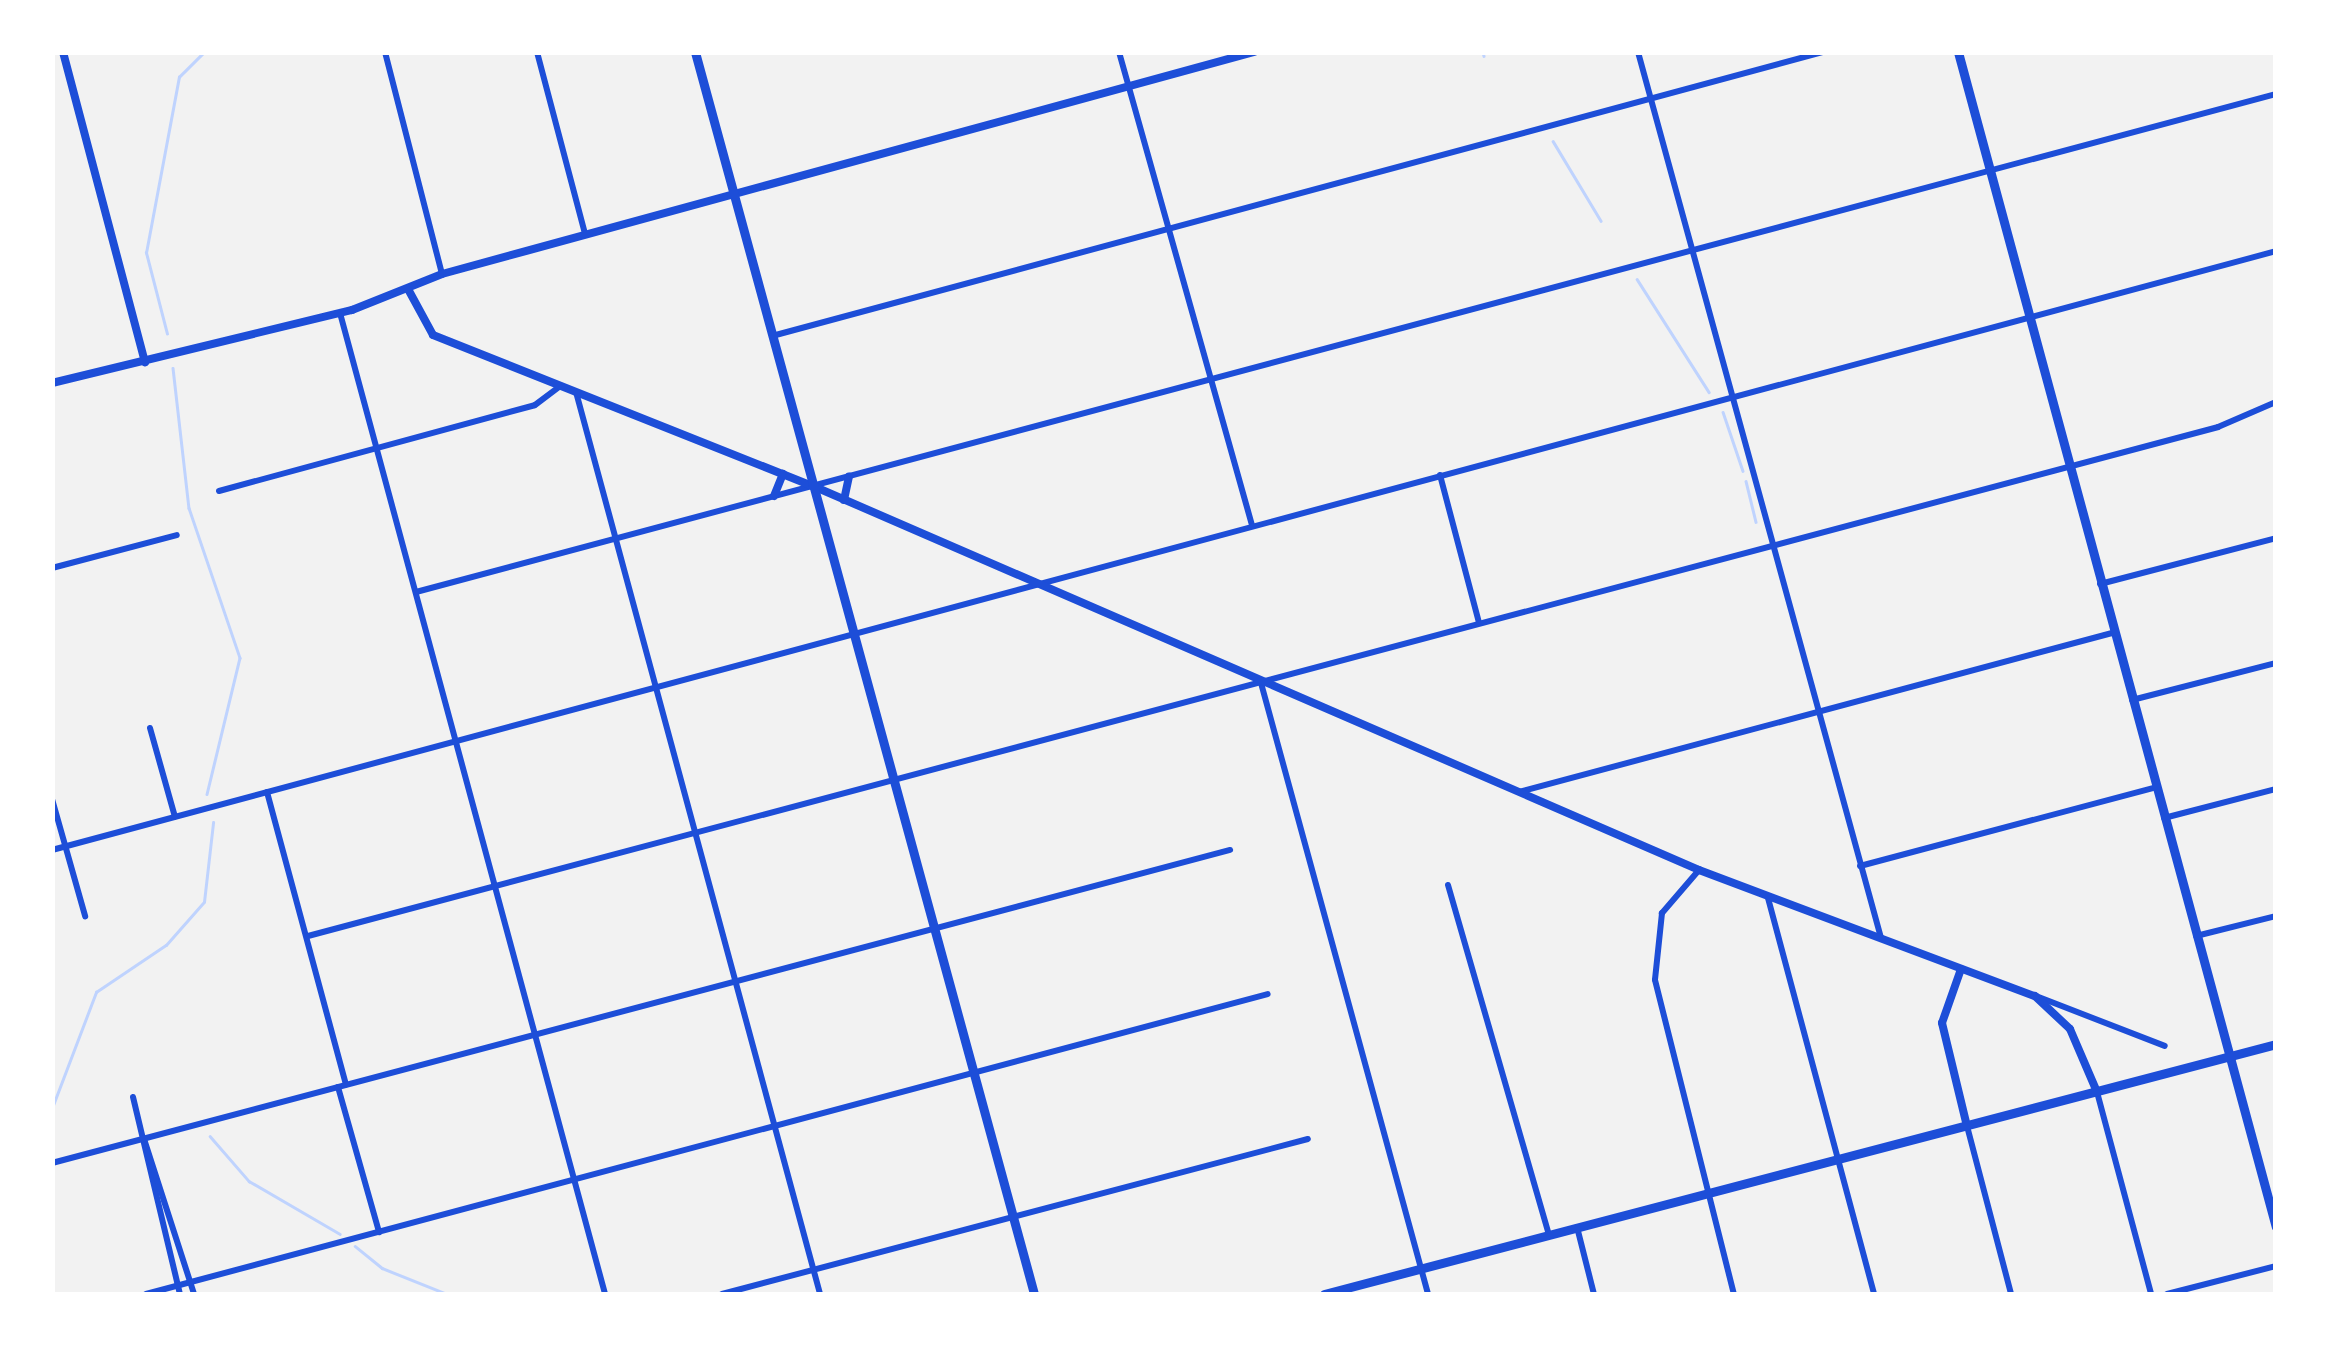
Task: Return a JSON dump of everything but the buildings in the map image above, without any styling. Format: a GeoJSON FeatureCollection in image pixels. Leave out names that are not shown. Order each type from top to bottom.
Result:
{"type":"FeatureCollection","features":[{"type":"Feature","properties":{"kind":"main road"},"geometry":{"type":"LineString","coordinates":[[695,52],[1034,1294]]}},
{"type":"Feature","properties":{"kind":"main road"},"geometry":{"type":"LineString","coordinates":[[1958,52],[2226,1056],[2276,1227]]}},
{"type":"Feature","properties":{"kind":"main road"},"geometry":{"type":"LineString","coordinates":[[1324,1294],[2276,1044]]}},
{"type":"Feature","properties":{"kind":"street"},"geometry":{"type":"LineString","coordinates":[[63,52],[146,362]]}},
{"type":"Feature","properties":{"kind":"street"},"geometry":{"type":"LineString","coordinates":[[385,52],[442,274]]}},
{"type":"Feature","properties":{"kind":"street"},"geometry":{"type":"LineString","coordinates":[[538,52],[586,234]]}},
{"type":"Feature","properties":{"kind":"street"},"geometry":{"type":"LineString","coordinates":[[1119,52],[1166,230],[1252,524]]}},
{"type":"Feature","properties":{"kind":"street"},"geometry":{"type":"LineString","coordinates":[[52,383],[340,313],[442,274],[1254,52]]}},
{"type":"Feature","properties":{"kind":"street"},"geometry":{"type":"LineString","coordinates":[[1638,52],[1881,938]]}},
{"type":"Feature","properties":{"kind":"street"},"geometry":{"type":"LineString","coordinates":[[772,336],[1823,52]]}},
{"type":"Feature","properties":{"kind":"street"},"geometry":{"type":"LineString","coordinates":[[416,592],[1690,247],[2276,94]]}},
{"type":"Feature","properties":{"kind":"street"},"geometry":{"type":"LineString","coordinates":[[52,850],[2276,251]]}},
{"type":"Feature","properties":{"kind":"street"},"geometry":{"type":"LineString","coordinates":[[408,289],[426,330],[813,486],[1699,870],[2165,1046]]}},
{"type":"Feature","properties":{"kind":"street"},"geometry":{"type":"LineString","coordinates":[[340,313],[605,1294]]}},
{"type":"Feature","properties":{"kind":"street"},"geometry":{"type":"LineString","coordinates":[[219,491],[535,405],[560,386]]}},
{"type":"Feature","properties":{"kind":"street"},"geometry":{"type":"LineString","coordinates":[[576,392],[820,1294]]}},
{"type":"Feature","properties":{"kind":"street"},"geometry":{"type":"LineString","coordinates":[[308,936],[2070,465],[2276,402]]}},
{"type":"Feature","properties":{"kind":"street"},"geometry":{"type":"LineString","coordinates":[[774,496],[783,474]]}},
{"type":"Feature","properties":{"kind":"street"},"geometry":{"type":"LineString","coordinates":[[1440,475],[1480,623]]}},
{"type":"Feature","properties":{"kind":"street"},"geometry":{"type":"LineString","coordinates":[[844,500],[850,476]]}},
{"type":"Feature","properties":{"kind":"street"},"geometry":{"type":"LineString","coordinates":[[52,568],[177,535]]}},
{"type":"Feature","properties":{"kind":"street"},"geometry":{"type":"LineString","coordinates":[[2099,584],[2276,538]]}},
{"type":"Feature","properties":{"kind":"street"},"geometry":{"type":"LineString","coordinates":[[1518,792],[2112,633]]}},
{"type":"Feature","properties":{"kind":"street"},"geometry":{"type":"LineString","coordinates":[[2130,700],[2276,663]]}},
{"type":"Feature","properties":{"kind":"street"},"geometry":{"type":"LineString","coordinates":[[1261,683],[1428,1294]]}},
{"type":"Feature","properties":{"kind":"street"},"geometry":{"type":"LineString","coordinates":[[150,728],[175,817]]}},
{"type":"Feature","properties":{"kind":"street"},"geometry":{"type":"LineString","coordinates":[[1860,866],[2154,788]]}},
{"type":"Feature","properties":{"kind":"street"},"geometry":{"type":"LineString","coordinates":[[2162,819],[2276,790]]}},
{"type":"Feature","properties":{"kind":"street"},"geometry":{"type":"LineString","coordinates":[[267,792],[308,936],[379,1232]]}},
{"type":"Feature","properties":{"kind":"street"},"geometry":{"type":"LineString","coordinates":[[52,799],[86,916]]}},
{"type":"Feature","properties":{"kind":"street"},"geometry":{"type":"LineString","coordinates":[[52,1164],[734,978],[1230,850]]}},
{"type":"Feature","properties":{"kind":"street"},"geometry":{"type":"LineString","coordinates":[[1699,870],[1662,913],[1654,963],[1706,1192],[1734,1294]]}},
{"type":"Feature","properties":{"kind":"street"},"geometry":{"type":"LineString","coordinates":[[1448,885],[1549,1234]]}},
{"type":"Feature","properties":{"kind":"street"},"geometry":{"type":"LineString","coordinates":[[1768,898],[1874,1294]]}},
{"type":"Feature","properties":{"kind":"street"},"geometry":{"type":"LineString","coordinates":[[2195,937],[2276,916]]}},
{"type":"Feature","properties":{"kind":"street"},"geometry":{"type":"LineString","coordinates":[[1961,968],[1942,1024],[2011,1294]]}},
{"type":"Feature","properties":{"kind":"street"},"geometry":{"type":"LineString","coordinates":[[146,1294],[179,1290],[191,1282],[1268,994]]}},
{"type":"Feature","properties":{"kind":"street"},"geometry":{"type":"LineString","coordinates":[[2035,996],[2070,1030],[2097,1092],[2151,1294]]}},
{"type":"Feature","properties":{"kind":"street"},"geometry":{"type":"LineString","coordinates":[[133,1097],[179,1290]]}},
{"type":"Feature","properties":{"kind":"street"},"geometry":{"type":"LineString","coordinates":[[144,1138],[194,1294]]}},
{"type":"Feature","properties":{"kind":"street"},"geometry":{"type":"LineString","coordinates":[[722,1294],[1308,1139]]}},
{"type":"Feature","properties":{"kind":"street"},"geometry":{"type":"LineString","coordinates":[[1576,1228],[1594,1294]]}},
{"type":"Feature","properties":{"kind":"street"},"geometry":{"type":"LineString","coordinates":[[2167,1294],[2276,1266]]}},
{"type":"Feature","properties":{"kind":"waterway"},"geometry":{"type":"LineString","coordinates":[[167,334],[146,253],[179,77],[204,52]]}},
{"type":"Feature","properties":{"kind":"waterway"},"geometry":{"type":"LineString","coordinates":[[1483,52],[1484,56]]}},
{"type":"Feature","properties":{"kind":"waterway"},"geometry":{"type":"LineString","coordinates":[[1553,141],[1601,221]]}},
{"type":"Feature","properties":{"kind":"waterway"},"geometry":{"type":"LineString","coordinates":[[1637,279],[1709,392]]}},
{"type":"Feature","properties":{"kind":"waterway"},"geometry":{"type":"LineString","coordinates":[[173,368],[189,508],[240,658],[207,794]]}},
{"type":"Feature","properties":{"kind":"waterway"},"geometry":{"type":"LineString","coordinates":[[1723,412],[1743,471]]}},
{"type":"Feature","properties":{"kind":"waterway"},"geometry":{"type":"LineString","coordinates":[[1746,481],[1756,522]]}},
{"type":"Feature","properties":{"kind":"waterway"},"geometry":{"type":"LineString","coordinates":[[52,1108],[96,992],[166,945],[204,902],[213,823]]}},
{"type":"Feature","properties":{"kind":"waterway"},"geometry":{"type":"LineString","coordinates":[[210,1136],[249,1181],[340,1234]]}},
{"type":"Feature","properties":{"kind":"waterway"},"geometry":{"type":"LineString","coordinates":[[355,1246],[382,1268],[447,1294]]}}]}
